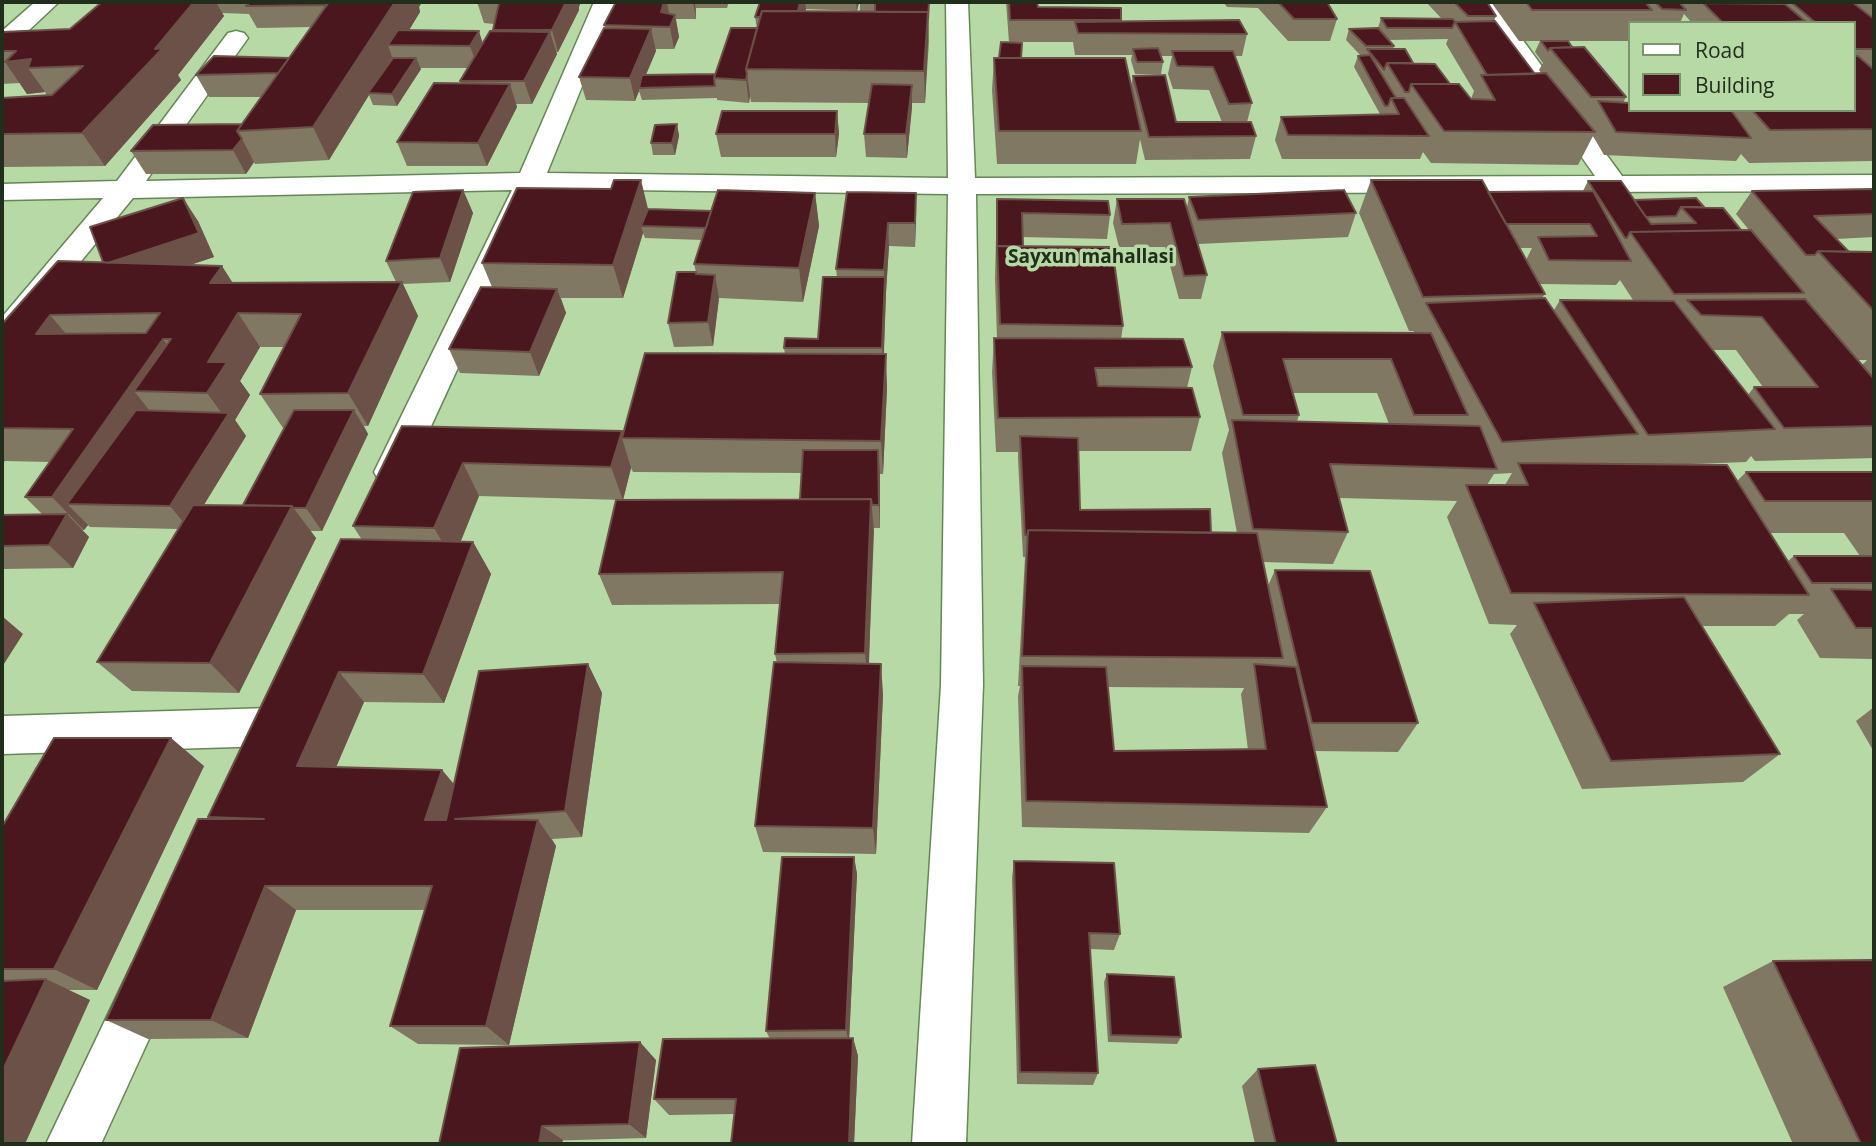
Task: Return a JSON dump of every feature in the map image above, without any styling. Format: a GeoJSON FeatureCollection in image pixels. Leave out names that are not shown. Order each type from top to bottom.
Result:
{"type":"FeatureCollection","features":[{"type":"Feature","properties":{"kind":"street"},"geometry":{"type":"LineString","coordinates":[[2,43],[48,2]]}},
{"type":"Feature","properties":{"kind":"street"},"geometry":{"type":"LineString","coordinates":[[377,503],[530,181],[606,2]]}},
{"type":"Feature","properties":{"kind":"street"},"geometry":{"type":"LineString","coordinates":[[939,1144],[962,685],[964,277],[957,2]]}},
{"type":"Feature","properties":{"kind":"street"},"geometry":{"type":"LineString","coordinates":[[1484,2],[1615,185]]}},
{"type":"Feature","properties":{"kind":"street"},"geometry":{"type":"LineString","coordinates":[[2,337],[125,190],[236,38]]}},
{"type":"Feature","properties":{"kind":"street"},"geometry":{"type":"LineString","coordinates":[[2,192],[530,181],[961,186],[1874,183]]}},
{"type":"Feature","properties":{"kind":"street"},"geometry":{"type":"LineString","coordinates":[[1686,184],[1712,217]]}},
{"type":"Feature","properties":{"kind":"street"},"geometry":{"type":"LineString","coordinates":[[2,735],[271,726]]}},
{"type":"Feature","properties":{"kind":"street"},"geometry":{"type":"LineString","coordinates":[[73,1144],[166,948]]}},
{"type":"Feature","properties":{"kind":"building"},"geometry":{"type":"Polygon","coordinates":[[[102,2],[194,2],[155,49],[163,48],[82,133],[2,134],[2,98],[52,95],[83,66],[28,68],[31,59],[5,62],[16,51],[2,51],[2,32],[70,29],[102,2]]]}},
{"type":"Feature","properties":{"kind":"building"},"geometry":{"type":"Polygon","coordinates":[[[251,2],[329,2],[327,5],[246,6],[251,2]]]}},
{"type":"Feature","properties":{"kind":"building"},"geometry":{"type":"Polygon","coordinates":[[[329,2],[395,2],[313,127],[237,131],[329,2]]]}},
{"type":"Feature","properties":{"kind":"building"},"geometry":{"type":"Polygon","coordinates":[[[481,2],[566,2],[552,30],[493,30],[499,3],[481,2]]]}},
{"type":"Feature","properties":{"kind":"building"},"geometry":{"type":"Polygon","coordinates":[[[616,2],[664,2],[661,12],[675,15],[670,27],[604,25],[616,2]]]}},
{"type":"Feature","properties":{"kind":"building"},"geometry":{"type":"Polygon","coordinates":[[[760,2],[800,2],[798,11],[762,11],[760,17],[755,17],[760,2]]]}},
{"type":"Feature","properties":{"kind":"building"},"geometry":{"type":"Polygon","coordinates":[[[875,2],[929,2],[928,19],[928,12],[875,12],[875,2]]]}},
{"type":"Feature","properties":{"kind":"building"},"geometry":{"type":"Polygon","coordinates":[[[1009,2],[1037,2],[1038,7],[1121,8],[1121,20],[1010,20],[1009,2]]]}},
{"type":"Feature","properties":{"kind":"building"},"geometry":{"type":"Polygon","coordinates":[[[1278,2],[1327,2],[1337,19],[1294,19],[1278,2]]]}},
{"type":"Feature","properties":{"kind":"building"},"geometry":{"type":"Polygon","coordinates":[[[1454,2],[1487,2],[1496,16],[1468,16],[1454,2]]]}},
{"type":"Feature","properties":{"kind":"building"},"geometry":{"type":"Polygon","coordinates":[[[1526,2],[1645,2],[1652,10],[1532,10],[1526,2]]]}},
{"type":"Feature","properties":{"kind":"building"},"geometry":{"type":"Polygon","coordinates":[[[1655,2],[1679,2],[1686,10],[1662,9],[1655,2]]]}},
{"type":"Feature","properties":{"kind":"building"},"geometry":{"type":"Polygon","coordinates":[[[1791,2],[1852,2],[1874,19],[1874,49],[1855,49],[1855,21],[1814,21],[1791,2]]]}},
{"type":"Feature","properties":{"kind":"building"},"geometry":{"type":"Polygon","coordinates":[[[1703,3],[1785,4],[1805,21],[1721,21],[1703,3]]]}},
{"type":"Feature","properties":{"kind":"building"},"geometry":{"type":"Polygon","coordinates":[[[762,11],[928,12],[924,71],[746,69],[762,11]]]}},
{"type":"Feature","properties":{"kind":"building"},"geometry":{"type":"Polygon","coordinates":[[[1381,18],[1453,19],[1455,22],[1452,28],[1387,28],[1381,18]]]}},
{"type":"Feature","properties":{"kind":"building"},"geometry":{"type":"Polygon","coordinates":[[[1239,20],[1247,34],[1078,33],[1075,22],[1239,20]]]}},
{"type":"Feature","properties":{"kind":"building"},"geometry":{"type":"Polygon","coordinates":[[[1495,21],[1535,74],[1487,75],[1455,22],[1495,21]]]}},
{"type":"Feature","properties":{"kind":"building"},"geometry":{"type":"Polygon","coordinates":[[[604,28],[651,29],[630,78],[579,77],[604,28]]]}},
{"type":"Feature","properties":{"kind":"building"},"geometry":{"type":"Polygon","coordinates":[[[731,28],[757,28],[746,69],[746,80],[714,78],[731,28]]]}},
{"type":"Feature","properties":{"kind":"building"},"geometry":{"type":"Polygon","coordinates":[[[1378,28],[1394,46],[1366,46],[1349,29],[1378,28]]]}},
{"type":"Feature","properties":{"kind":"building"},"geometry":{"type":"Polygon","coordinates":[[[398,30],[479,31],[470,46],[388,45],[398,30]]]}},
{"type":"Feature","properties":{"kind":"building"},"geometry":{"type":"Polygon","coordinates":[[[490,31],[550,32],[524,81],[460,81],[490,31]]]}},
{"type":"Feature","properties":{"kind":"building"},"geometry":{"type":"Polygon","coordinates":[[[1541,41],[1568,41],[1572,47],[1550,48],[1548,51],[1541,41]]]}},
{"type":"Feature","properties":{"kind":"building"},"geometry":{"type":"Polygon","coordinates":[[[1001,42],[1022,43],[1021,58],[999,58],[1001,42]]]}},
{"type":"Feature","properties":{"kind":"building"},"geometry":{"type":"Polygon","coordinates":[[[1584,47],[1626,97],[1591,97],[1550,48],[1584,47]]]}},
{"type":"Feature","properties":{"kind":"building"},"geometry":{"type":"Polygon","coordinates":[[[1158,48],[1163,62],[1137,62],[1133,49],[1158,48]]]}},
{"type":"Feature","properties":{"kind":"building"},"geometry":{"type":"Polygon","coordinates":[[[1367,49],[1405,49],[1413,63],[1387,63],[1384,70],[1367,49]]]}},
{"type":"Feature","properties":{"kind":"building"},"geometry":{"type":"Polygon","coordinates":[[[1172,51],[1233,51],[1252,103],[1229,104],[1213,67],[1177,66],[1172,51]]]}},
{"type":"Feature","properties":{"kind":"building"},"geometry":{"type":"Polygon","coordinates":[[[1370,55],[1396,98],[1391,98],[1388,106],[1385,106],[1358,56],[1370,55]]]}},
{"type":"Feature","properties":{"kind":"building"},"geometry":{"type":"Polygon","coordinates":[[[214,56],[289,58],[278,73],[196,75],[214,56]]]}},
{"type":"Feature","properties":{"kind":"building"},"geometry":{"type":"Polygon","coordinates":[[[1855,56],[1874,70],[1874,129],[1770,130],[1754,112],[1855,112],[1855,56]]]}},
{"type":"Feature","properties":{"kind":"building"},"geometry":{"type":"Polygon","coordinates":[[[393,58],[416,58],[392,94],[368,93],[393,58]]]}},
{"type":"Feature","properties":{"kind":"building"},"geometry":{"type":"Polygon","coordinates":[[[994,58],[1125,58],[1141,131],[999,131],[994,58]]]}},
{"type":"Feature","properties":{"kind":"building"},"geometry":{"type":"Polygon","coordinates":[[[1387,63],[1435,64],[1450,84],[1411,84],[1409,92],[1405,92],[1387,63]]]}},
{"type":"Feature","properties":{"kind":"building"},"geometry":{"type":"Polygon","coordinates":[[[1546,73],[1595,132],[1444,131],[1411,84],[1459,84],[1471,99],[1495,100],[1481,75],[1546,73]]]}},
{"type":"Feature","properties":{"kind":"building"},"geometry":{"type":"Polygon","coordinates":[[[715,74],[715,86],[639,88],[642,75],[715,74]]]}},
{"type":"Feature","properties":{"kind":"building"},"geometry":{"type":"Polygon","coordinates":[[[1165,75],[1176,122],[1251,122],[1256,136],[1149,137],[1133,76],[1165,75]]]}},
{"type":"Feature","properties":{"kind":"building"},"geometry":{"type":"Polygon","coordinates":[[[434,83],[510,84],[478,143],[397,142],[434,83]]]}},
{"type":"Feature","properties":{"kind":"building"},"geometry":{"type":"Polygon","coordinates":[[[872,84],[912,85],[906,134],[864,134],[872,84]]]}},
{"type":"Feature","properties":{"kind":"building"},"geometry":{"type":"Polygon","coordinates":[[[1391,98],[1404,98],[1429,136],[1288,135],[1281,117],[1399,114],[1391,98]]]}},
{"type":"Feature","properties":{"kind":"building"},"geometry":{"type":"Polygon","coordinates":[[[1598,101],[1628,103],[1628,112],[1732,112],[1751,138],[1616,132],[1598,101]]]}},
{"type":"Feature","properties":{"kind":"building"},"geometry":{"type":"Polygon","coordinates":[[[722,111],[837,111],[835,134],[716,134],[722,111]]]}},
{"type":"Feature","properties":{"kind":"building"},"geometry":{"type":"Polygon","coordinates":[[[242,124],[237,131],[242,139],[233,150],[131,151],[153,125],[242,124]]]}},
{"type":"Feature","properties":{"kind":"building"},"geometry":{"type":"Polygon","coordinates":[[[677,124],[672,143],[651,143],[655,125],[677,124]]]}},
{"type":"Feature","properties":{"kind":"building"},"geometry":{"type":"Polygon","coordinates":[[[614,180],[641,180],[613,265],[482,263],[517,188],[611,189],[614,180]]]}},
{"type":"Feature","properties":{"kind":"building"},"geometry":{"type":"Polygon","coordinates":[[[1371,180],[1482,180],[1545,294],[1423,297],[1371,180]]]}},
{"type":"Feature","properties":{"kind":"building"},"geometry":{"type":"Polygon","coordinates":[[[1588,181],[1621,181],[1651,224],[1696,223],[1681,207],[1723,208],[1741,230],[1630,232],[1625,238],[1588,181]]]}},
{"type":"Feature","properties":{"kind":"building"},"geometry":{"type":"Polygon","coordinates":[[[1874,189],[1874,214],[1814,216],[1849,252],[1818,251],[1815,255],[1806,255],[1752,191],[1874,189]]]}},
{"type":"Feature","properties":{"kind":"building"},"geometry":{"type":"Polygon","coordinates":[[[463,190],[440,258],[386,261],[413,192],[463,190]]]}},
{"type":"Feature","properties":{"kind":"building"},"geometry":{"type":"Polygon","coordinates":[[[718,190],[815,193],[799,268],[694,264],[718,190]]]}},
{"type":"Feature","properties":{"kind":"building"},"geometry":{"type":"Polygon","coordinates":[[[1344,190],[1356,213],[1198,220],[1189,197],[1344,190]]]}},
{"type":"Feature","properties":{"kind":"building"},"geometry":{"type":"Polygon","coordinates":[[[1593,191],[1631,261],[1549,260],[1538,237],[1597,236],[1590,224],[1506,224],[1488,192],[1593,191]]]}},
{"type":"Feature","properties":{"kind":"building"},"geometry":{"type":"Polygon","coordinates":[[[847,192],[916,193],[915,223],[888,223],[884,270],[836,269],[847,192]]]}},
{"type":"Feature","properties":{"kind":"building"},"geometry":{"type":"Polygon","coordinates":[[[183,198],[199,233],[108,263],[103,262],[90,227],[183,198]]]}},
{"type":"Feature","properties":{"kind":"building"},"geometry":{"type":"Polygon","coordinates":[[[1696,198],[1704,207],[1681,207],[1676,216],[1646,217],[1634,200],[1696,198]]]}},
{"type":"Feature","properties":{"kind":"building"},"geometry":{"type":"Polygon","coordinates":[[[997,199],[1108,201],[1110,215],[1022,213],[1023,246],[997,246],[997,199]]]}},
{"type":"Feature","properties":{"kind":"building"},"geometry":{"type":"Polygon","coordinates":[[[1117,199],[1184,199],[1207,275],[1184,276],[1170,223],[1122,224],[1117,199]]]}},
{"type":"Feature","properties":{"kind":"building"},"geometry":{"type":"Polygon","coordinates":[[[648,209],[711,211],[706,228],[641,226],[648,209]]]}},
{"type":"Feature","properties":{"kind":"building"},"geometry":{"type":"Polygon","coordinates":[[[1751,230],[1804,293],[1674,294],[1630,232],[1751,230]]]}},
{"type":"Feature","properties":{"kind":"building"},"geometry":{"type":"Polygon","coordinates":[[[997,246],[1112,247],[1123,326],[1000,324],[997,246]]]}},
{"type":"Feature","properties":{"kind":"building"},"geometry":{"type":"Polygon","coordinates":[[[1818,251],[1874,252],[1874,311],[1818,251]]]}},
{"type":"Feature","properties":{"kind":"building"},"geometry":{"type":"Polygon","coordinates":[[[58,261],[222,266],[210,283],[402,282],[348,393],[260,394],[301,314],[238,313],[208,362],[227,362],[207,393],[134,391],[171,339],[163,339],[52,497],[25,497],[73,429],[2,428],[2,324],[58,261]],[[160,313],[50,315],[36,334],[146,333],[160,313]]]}},
{"type":"Feature","properties":{"kind":"building"},"geometry":{"type":"Polygon","coordinates":[[[677,272],[715,275],[708,322],[668,323],[677,272]]]}},
{"type":"Feature","properties":{"kind":"building"},"geometry":{"type":"Polygon","coordinates":[[[823,277],[885,277],[882,348],[784,348],[785,338],[818,339],[823,277]]]}},
{"type":"Feature","properties":{"kind":"building"},"geometry":{"type":"Polygon","coordinates":[[[481,287],[557,289],[530,352],[449,349],[481,287]]]}},
{"type":"Feature","properties":{"kind":"building"},"geometry":{"type":"Polygon","coordinates":[[[1545,298],[1638,434],[1502,442],[1426,303],[1545,298]]]}},
{"type":"Feature","properties":{"kind":"building"},"geometry":{"type":"Polygon","coordinates":[[[1805,299],[1874,379],[1874,426],[1784,428],[1754,387],[1818,387],[1762,317],[1701,315],[1687,300],[1805,299]]]}},
{"type":"Feature","properties":{"kind":"building"},"geometry":{"type":"Polygon","coordinates":[[[1560,300],[1674,301],[1775,429],[1648,435],[1560,300]]]}},
{"type":"Feature","properties":{"kind":"building"},"geometry":{"type":"Polygon","coordinates":[[[1222,332],[1431,333],[1468,415],[1414,415],[1391,359],[1283,359],[1299,415],[1243,415],[1222,332]]]}},
{"type":"Feature","properties":{"kind":"building"},"geometry":{"type":"Polygon","coordinates":[[[994,338],[1183,339],[1192,367],[1095,368],[1098,386],[1192,388],[1200,417],[998,418],[994,338]]]}},
{"type":"Feature","properties":{"kind":"building"},"geometry":{"type":"Polygon","coordinates":[[[645,353],[886,354],[881,441],[622,438],[645,353]]]}},
{"type":"Feature","properties":{"kind":"building"},"geometry":{"type":"Polygon","coordinates":[[[136,410],[229,413],[170,506],[67,504],[136,410]]]}},
{"type":"Feature","properties":{"kind":"building"},"geometry":{"type":"Polygon","coordinates":[[[294,410],[354,410],[306,508],[243,505],[294,410]]]}},
{"type":"Feature","properties":{"kind":"building"},"geometry":{"type":"Polygon","coordinates":[[[1232,420],[1480,426],[1497,469],[1330,464],[1348,532],[1253,529],[1232,420]]]}},
{"type":"Feature","properties":{"kind":"building"},"geometry":{"type":"Polygon","coordinates":[[[402,426],[622,431],[611,467],[463,463],[434,528],[353,526],[402,426]]]}},
{"type":"Feature","properties":{"kind":"building"},"geometry":{"type":"Polygon","coordinates":[[[1020,436],[1078,438],[1080,510],[1210,509],[1211,533],[1028,530],[1028,535],[1025,535],[1020,436]]]}},
{"type":"Feature","properties":{"kind":"building"},"geometry":{"type":"Polygon","coordinates":[[[803,450],[878,450],[879,505],[872,505],[871,499],[800,499],[803,450]]]}},
{"type":"Feature","properties":{"kind":"building"},"geometry":{"type":"Polygon","coordinates":[[[1518,463],[1727,465],[1809,595],[1511,593],[1466,485],[1528,485],[1518,463]]]}},
{"type":"Feature","properties":{"kind":"building"},"geometry":{"type":"Polygon","coordinates":[[[1746,472],[1874,472],[1874,501],[1765,501],[1746,472]]]}},
{"type":"Feature","properties":{"kind":"building"},"geometry":{"type":"Polygon","coordinates":[[[871,499],[865,653],[775,654],[783,572],[599,574],[616,500],[871,499]]]}},
{"type":"Feature","properties":{"kind":"building"},"geometry":{"type":"Polygon","coordinates":[[[193,505],[292,506],[210,663],[97,662],[193,505]]]}},
{"type":"Feature","properties":{"kind":"building"},"geometry":{"type":"Polygon","coordinates":[[[67,514],[49,545],[2,546],[2,515],[67,514]]]}},
{"type":"Feature","properties":{"kind":"building"},"geometry":{"type":"Polygon","coordinates":[[[1028,530],[1257,533],[1283,658],[1022,656],[1028,530]]]}},
{"type":"Feature","properties":{"kind":"building"},"geometry":{"type":"Polygon","coordinates":[[[341,539],[473,542],[423,674],[339,672],[297,766],[442,770],[425,820],[446,820],[479,671],[588,664],[565,811],[455,819],[538,820],[486,1026],[390,1026],[432,886],[265,886],[211,1020],[106,1020],[198,819],[264,819],[208,817],[341,539]]]}},
{"type":"Feature","properties":{"kind":"building"},"geometry":{"type":"Polygon","coordinates":[[[1794,556],[1874,556],[1874,583],[1812,583],[1794,556]]]}},
{"type":"Feature","properties":{"kind":"building"},"geometry":{"type":"Polygon","coordinates":[[[1275,570],[1370,571],[1418,723],[1312,723],[1275,570]]]}},
{"type":"Feature","properties":{"kind":"building"},"geometry":{"type":"Polygon","coordinates":[[[1831,589],[1874,590],[1874,628],[1856,628],[1831,589]]]}},
{"type":"Feature","properties":{"kind":"building"},"geometry":{"type":"Polygon","coordinates":[[[1684,597],[1780,754],[1611,761],[1534,603],[1684,597]]]}},
{"type":"Feature","properties":{"kind":"building"},"geometry":{"type":"Polygon","coordinates":[[[774,662],[881,664],[873,828],[755,826],[774,662]]]}},
{"type":"Feature","properties":{"kind":"building"},"geometry":{"type":"Polygon","coordinates":[[[1254,664],[1296,667],[1327,807],[1026,801],[1022,666],[1106,667],[1114,751],[1266,749],[1254,664]]]}},
{"type":"Feature","properties":{"kind":"building"},"geometry":{"type":"Polygon","coordinates":[[[54,738],[171,738],[54,969],[2,969],[2,827],[54,738]]]}},
{"type":"Feature","properties":{"kind":"building"},"geometry":{"type":"Polygon","coordinates":[[[782,857],[854,857],[846,1030],[766,1031],[782,857]]]}},
{"type":"Feature","properties":{"kind":"building"},"geometry":{"type":"Polygon","coordinates":[[[1014,861],[1114,863],[1120,934],[1089,933],[1098,1073],[1020,1072],[1014,861]]]}},
{"type":"Feature","properties":{"kind":"building"},"geometry":{"type":"Polygon","coordinates":[[[1874,960],[1874,1144],[1861,1144],[1773,961],[1874,960]]]}},
{"type":"Feature","properties":{"kind":"building"},"geometry":{"type":"Polygon","coordinates":[[[1107,974],[1174,977],[1181,1037],[1111,1035],[1107,974]]]}},
{"type":"Feature","properties":{"kind":"building"},"geometry":{"type":"Polygon","coordinates":[[[46,979],[2,1072],[2,981],[46,979]]]}},
{"type":"Feature","properties":{"kind":"building"},"geometry":{"type":"Polygon","coordinates":[[[853,1038],[849,1144],[731,1144],[736,1099],[654,1099],[663,1039],[853,1038]]]}},
{"type":"Feature","properties":{"kind":"building"},"geometry":{"type":"Polygon","coordinates":[[[640,1042],[629,1124],[542,1126],[539,1144],[439,1144],[460,1048],[640,1042]]]}},
{"type":"Feature","properties":{"kind":"building"},"geometry":{"type":"Polygon","coordinates":[[[1315,1065],[1337,1144],[1276,1144],[1258,1069],[1315,1065]]]}},
{"type":"Feature","properties":{"kind":"district","name":"Sayxun mahallasi"},"geometry":{"type":"Point","coordinates":[1091,258]}}]}
